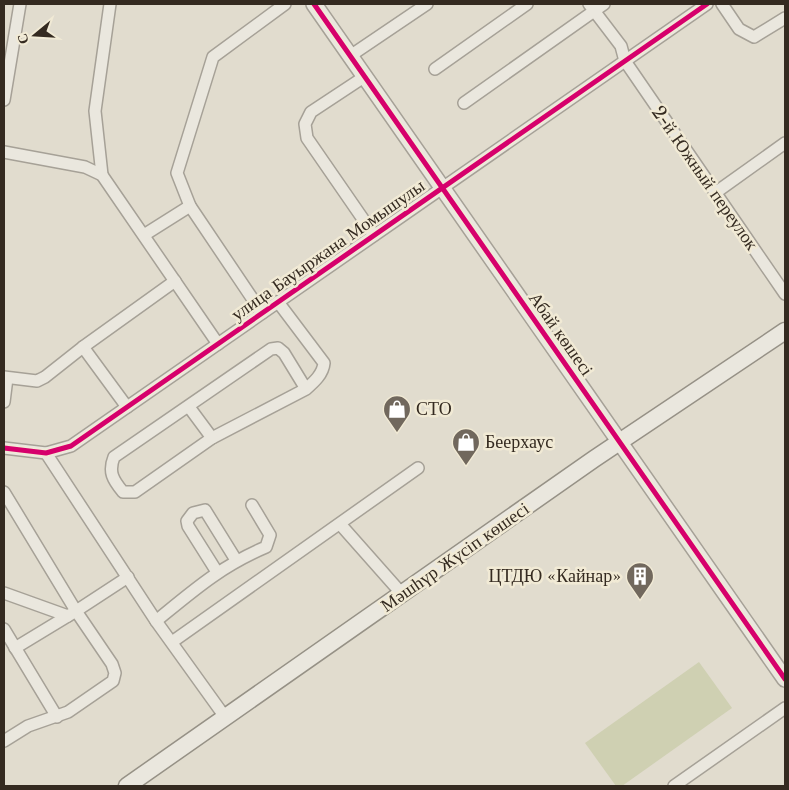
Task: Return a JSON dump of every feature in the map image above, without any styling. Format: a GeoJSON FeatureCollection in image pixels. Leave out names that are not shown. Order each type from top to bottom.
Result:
{"type":"FeatureCollection","features":[{"type":"Feature","properties":{"kind":"main road","name":"Мәшһүр Жүсіп көшесі"},"geometry":{"type":"LineString","coordinates":[[126,786],[620,442],[785,331]]}},
{"type":"Feature","properties":{"kind":"street"},"geometry":{"type":"LineString","coordinates":[[4,100],[20,4]]}},
{"type":"Feature","properties":{"kind":"street"},"geometry":{"type":"LineString","coordinates":[[102,175],[95,111],[110,4]]}},
{"type":"Feature","properties":{"kind":"street"},"geometry":{"type":"LineString","coordinates":[[262,313],[190,206],[177,173],[213,57],[286,4]]}},
{"type":"Feature","properties":{"kind":"street","name":"Абай көшесі"},"geometry":{"type":"LineString","coordinates":[[314,4],[785,679]]}},
{"type":"Feature","properties":{"kind":"street"},"geometry":{"type":"LineString","coordinates":[[350,56],[428,4]]}},
{"type":"Feature","properties":{"kind":"street"},"geometry":{"type":"LineString","coordinates":[[435,69],[527,4]]}},
{"type":"Feature","properties":{"kind":"street","name":"улица Бауыржана Момышулы"},"geometry":{"type":"LineString","coordinates":[[4,448],[46,453],[70,446],[707,4]]}},
{"type":"Feature","properties":{"kind":"street"},"geometry":{"type":"LineString","coordinates":[[722,4],[739,30],[754,37],[785,18]]}},
{"type":"Feature","properties":{"kind":"street"},"geometry":{"type":"LineString","coordinates":[[464,103],[596,6]]}},
{"type":"Feature","properties":{"kind":"street","name":"2-й Южный переулок"},"geometry":{"type":"LineString","coordinates":[[596,6],[622,46],[625,61],[785,294]]}},
{"type":"Feature","properties":{"kind":"street"},"geometry":{"type":"LineString","coordinates":[[364,76],[311,112],[305,124],[307,138],[374,235]]}},
{"type":"Feature","properties":{"kind":"street"},"geometry":{"type":"LineString","coordinates":[[715,193],[785,143]]}},
{"type":"Feature","properties":{"kind":"street"},"geometry":{"type":"LineString","coordinates":[[4,152],[86,167],[102,175],[218,344]]}},
{"type":"Feature","properties":{"kind":"street"},"geometry":{"type":"LineString","coordinates":[[144,235],[190,206]]}},
{"type":"Feature","properties":{"kind":"street"},"geometry":{"type":"LineString","coordinates":[[4,402],[6,378],[37,381],[45,377],[83,347],[175,281]]}},
{"type":"Feature","properties":{"kind":"street"},"geometry":{"type":"LineString","coordinates":[[278,302],[324,363],[323,369],[306,389],[212,438],[135,492],[123,492],[113,479],[110,467],[114,458],[271,349],[278,348],[284,353],[306,389]]}},
{"type":"Feature","properties":{"kind":"street"},"geometry":{"type":"LineString","coordinates":[[83,347],[127,407]]}},
{"type":"Feature","properties":{"kind":"street"},"geometry":{"type":"LineString","coordinates":[[189,407],[212,438]]}},
{"type":"Feature","properties":{"kind":"street"},"geometry":{"type":"LineString","coordinates":[[46,453],[156,621],[225,717]]}},
{"type":"Feature","properties":{"kind":"street"},"geometry":{"type":"LineString","coordinates":[[172,642],[418,468]]}},
{"type":"Feature","properties":{"kind":"street"},"geometry":{"type":"LineString","coordinates":[[4,492],[72,613],[112,664],[115,673],[113,681],[68,712],[28,726],[4,741]]}},
{"type":"Feature","properties":{"kind":"street"},"geometry":{"type":"LineString","coordinates":[[156,621],[217,572],[236,560],[266,547],[270,541],[270,534],[252,505]]}},
{"type":"Feature","properties":{"kind":"street"},"geometry":{"type":"LineString","coordinates":[[217,572],[188,526],[187,521],[193,513],[205,510],[236,560]]}},
{"type":"Feature","properties":{"kind":"street"},"geometry":{"type":"LineString","coordinates":[[340,524],[402,594]]}},
{"type":"Feature","properties":{"kind":"street"},"geometry":{"type":"LineString","coordinates":[[15,648],[128,577]]}},
{"type":"Feature","properties":{"kind":"street"},"geometry":{"type":"LineString","coordinates":[[4,593],[72,613]]}},
{"type":"Feature","properties":{"kind":"street"},"geometry":{"type":"LineString","coordinates":[[4,629],[57,717]]}},
{"type":"Feature","properties":{"kind":"street"},"geometry":{"type":"LineString","coordinates":[[674,786],[785,708]]}},
{"type":"Feature","properties":{"kind":"green space"},"geometry":{"type":"Polygon","coordinates":[[[699,662],[732,708],[622,786],[616,786],[585,743],[699,662]]]}},
{"type":"Feature","properties":{"kind":"cycle path"},"geometry":{"type":"LineString","coordinates":[[314,4],[785,679]]}},
{"type":"Feature","properties":{"kind":"cycle path"},"geometry":{"type":"LineString","coordinates":[[4,448],[46,453],[71,446],[707,4]]}},
{"type":"Feature","properties":{"kind":"place","name":"СТО"},"geometry":{"type":"Point","coordinates":[397,433]}},
{"type":"Feature","properties":{"kind":"place","name":"Беерхаус"},"geometry":{"type":"Point","coordinates":[466,466]}},
{"type":"Feature","properties":{"kind":"place","name":"ЦТДЮ «Кайнар»"},"geometry":{"type":"Point","coordinates":[640,600]}}]}
